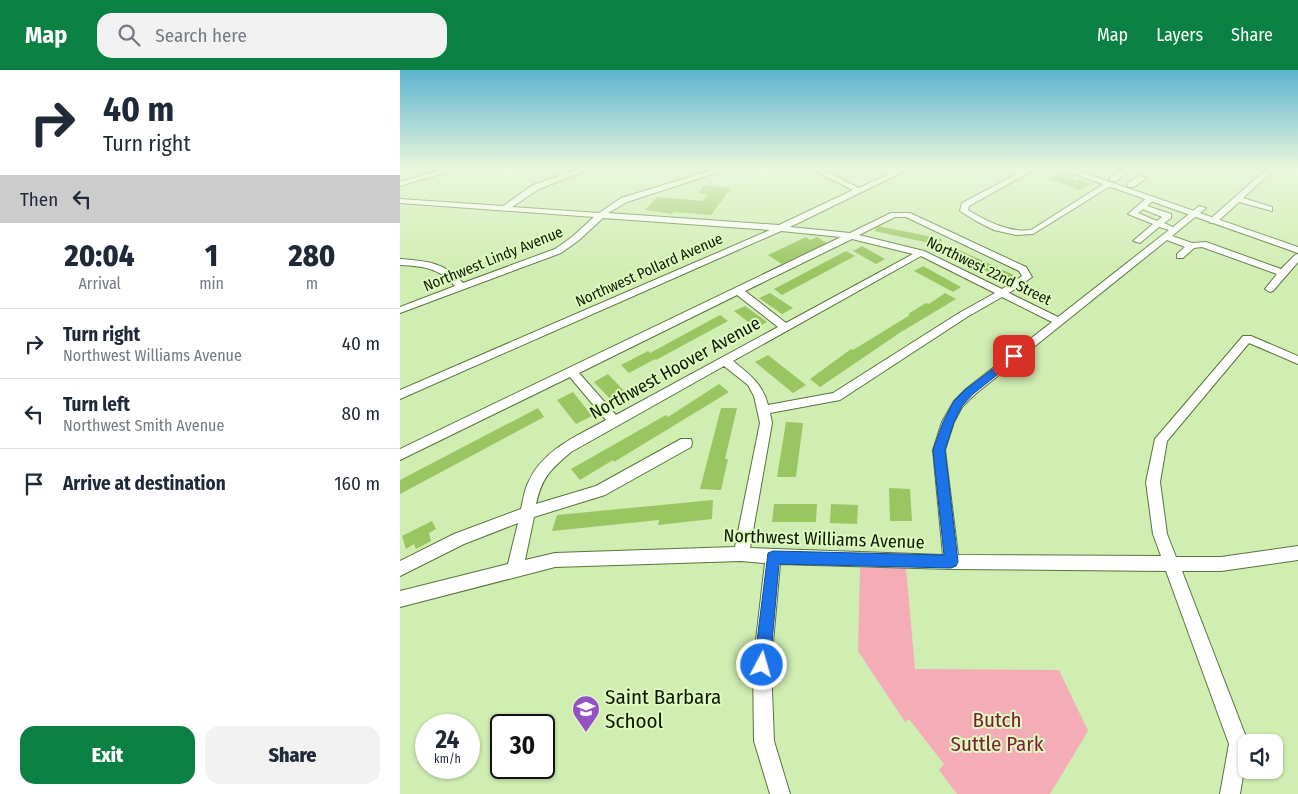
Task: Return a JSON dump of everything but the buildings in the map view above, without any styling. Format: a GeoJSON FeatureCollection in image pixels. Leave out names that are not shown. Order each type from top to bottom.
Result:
{"type":"FeatureCollection","features":[{"type":"Feature","properties":{"kind":"main road"},"geometry":{"type":"LineString","coordinates":[[1162,202],[1198,211]]}},
{"type":"Feature","properties":{"kind":"main road"},"geometry":{"type":"LineString","coordinates":[[1174,202],[1298,250]]}},
{"type":"Feature","properties":{"kind":"main road"},"geometry":{"type":"LineString","coordinates":[[1216,218],[1298,241]]}},
{"type":"Feature","properties":{"kind":"street","name":"Northwest 22nd Street"},"geometry":{"type":"LineString","coordinates":[[412,202],[780,228],[852,236],[921,253],[1058,321]]}},
{"type":"Feature","properties":{"kind":"street"},"geometry":{"type":"LineString","coordinates":[[505,208],[514,202]]}},
{"type":"Feature","properties":{"kind":"street","name":"Northwest Lindy Avenue"},"geometry":{"type":"LineString","coordinates":[[400,310],[558,251],[579,237],[601,215],[620,202]]}},
{"type":"Feature","properties":{"kind":"street","name":"Northwest Pollard Avenue"},"geometry":{"type":"LineString","coordinates":[[400,395],[514,347],[780,228],[834,202]]}},
{"type":"Feature","properties":{"kind":"street"},"geometry":{"type":"LineString","coordinates":[[971,202],[963,208],[969,214],[1017,234],[1033,232],[1078,202]]}},
{"type":"Feature","properties":{"kind":"street"},"geometry":{"type":"LineString","coordinates":[[1147,202],[1132,214],[1159,224],[1191,246]]}},
{"type":"Feature","properties":{"kind":"street"},"geometry":{"type":"LineString","coordinates":[[1216,218],[1235,202]]}},
{"type":"Feature","properties":{"kind":"street"},"geometry":{"type":"LineString","coordinates":[[1247,202],[1269,209]]}},
{"type":"Feature","properties":{"kind":"street"},"geometry":{"type":"LineString","coordinates":[[1231,205],[1262,215]]}},
{"type":"Feature","properties":{"kind":"street"},"geometry":{"type":"LineString","coordinates":[[1137,241],[1168,216],[1141,206]]}},
{"type":"Feature","properties":{"kind":"street"},"geometry":{"type":"LineString","coordinates":[[951,562],[939,450],[948,422],[958,404],[970,392],[1058,321],[1198,211]]}},
{"type":"Feature","properties":{"kind":"street"},"geometry":{"type":"LineString","coordinates":[[400,455],[894,215],[907,215],[1023,270],[1027,277],[963,315],[836,397],[764,410]]}},
{"type":"Feature","properties":{"kind":"street"},"geometry":{"type":"LineString","coordinates":[[1180,256],[1191,246],[1203,244],[1284,273]]}},
{"type":"Feature","properties":{"kind":"street","name":"Northwest Hoover Avenue"},"geometry":{"type":"LineString","coordinates":[[515,569],[534,484],[547,465],[566,448],[921,253]]}},
{"type":"Feature","properties":{"kind":"street"},"geometry":{"type":"LineString","coordinates":[[1270,289],[1298,257]]}},
{"type":"Feature","properties":{"kind":"street"},"geometry":{"type":"LineString","coordinates":[[400,262],[429,264],[442,268],[461,287]]}},
{"type":"Feature","properties":{"kind":"street"},"geometry":{"type":"LineString","coordinates":[[738,291],[786,327]]}},
{"type":"Feature","properties":{"kind":"street"},"geometry":{"type":"LineString","coordinates":[[1230,794],[1239,744],[1160,534],[1154,482],[1161,439],[1247,338],[1298,360]]}},
{"type":"Feature","properties":{"kind":"street"},"geometry":{"type":"LineString","coordinates":[[725,361],[752,382],[760,396],[766,423],[741,554]]}},
{"type":"Feature","properties":{"kind":"street"},"geometry":{"type":"LineString","coordinates":[[572,372],[614,421]]}},
{"type":"Feature","properties":{"kind":"street"},"geometry":{"type":"LineString","coordinates":[[400,569],[459,539],[528,513],[600,491],[686,443]]}},
{"type":"Feature","properties":{"kind":"street","name":"Northwest Williams Avenue"},"geometry":{"type":"LineString","coordinates":[[400,599],[556,560],[741,554],[773,557],[951,562],[1221,564],[1298,553]]}},
{"type":"Feature","properties":{"kind":"street"},"geometry":{"type":"LineString","coordinates":[[773,557],[762,665],[764,741],[780,794]]}},
{"type":"Feature","properties":{"kind":"green space","name":"Butch Suttle Park"},"geometry":{"type":"Polygon","coordinates":[[[860,568],[906,568],[915,669],[1059,670],[1088,731],[1050,794],[957,794],[939,770],[944,764],[909,719],[905,722],[858,651],[860,568]]]}},
{"type":"Feature","properties":{"kind":"place","name":"Saint Barbara School"},"geometry":{"type":"Point","coordinates":[586,733]}},
{"type":"Feature","properties":{"kind":"route"},"geometry":{"type":"LineString","coordinates":[[762,665],[773,557],[951,562],[939,450],[948,422],[958,404],[1014,356]]}}]}
